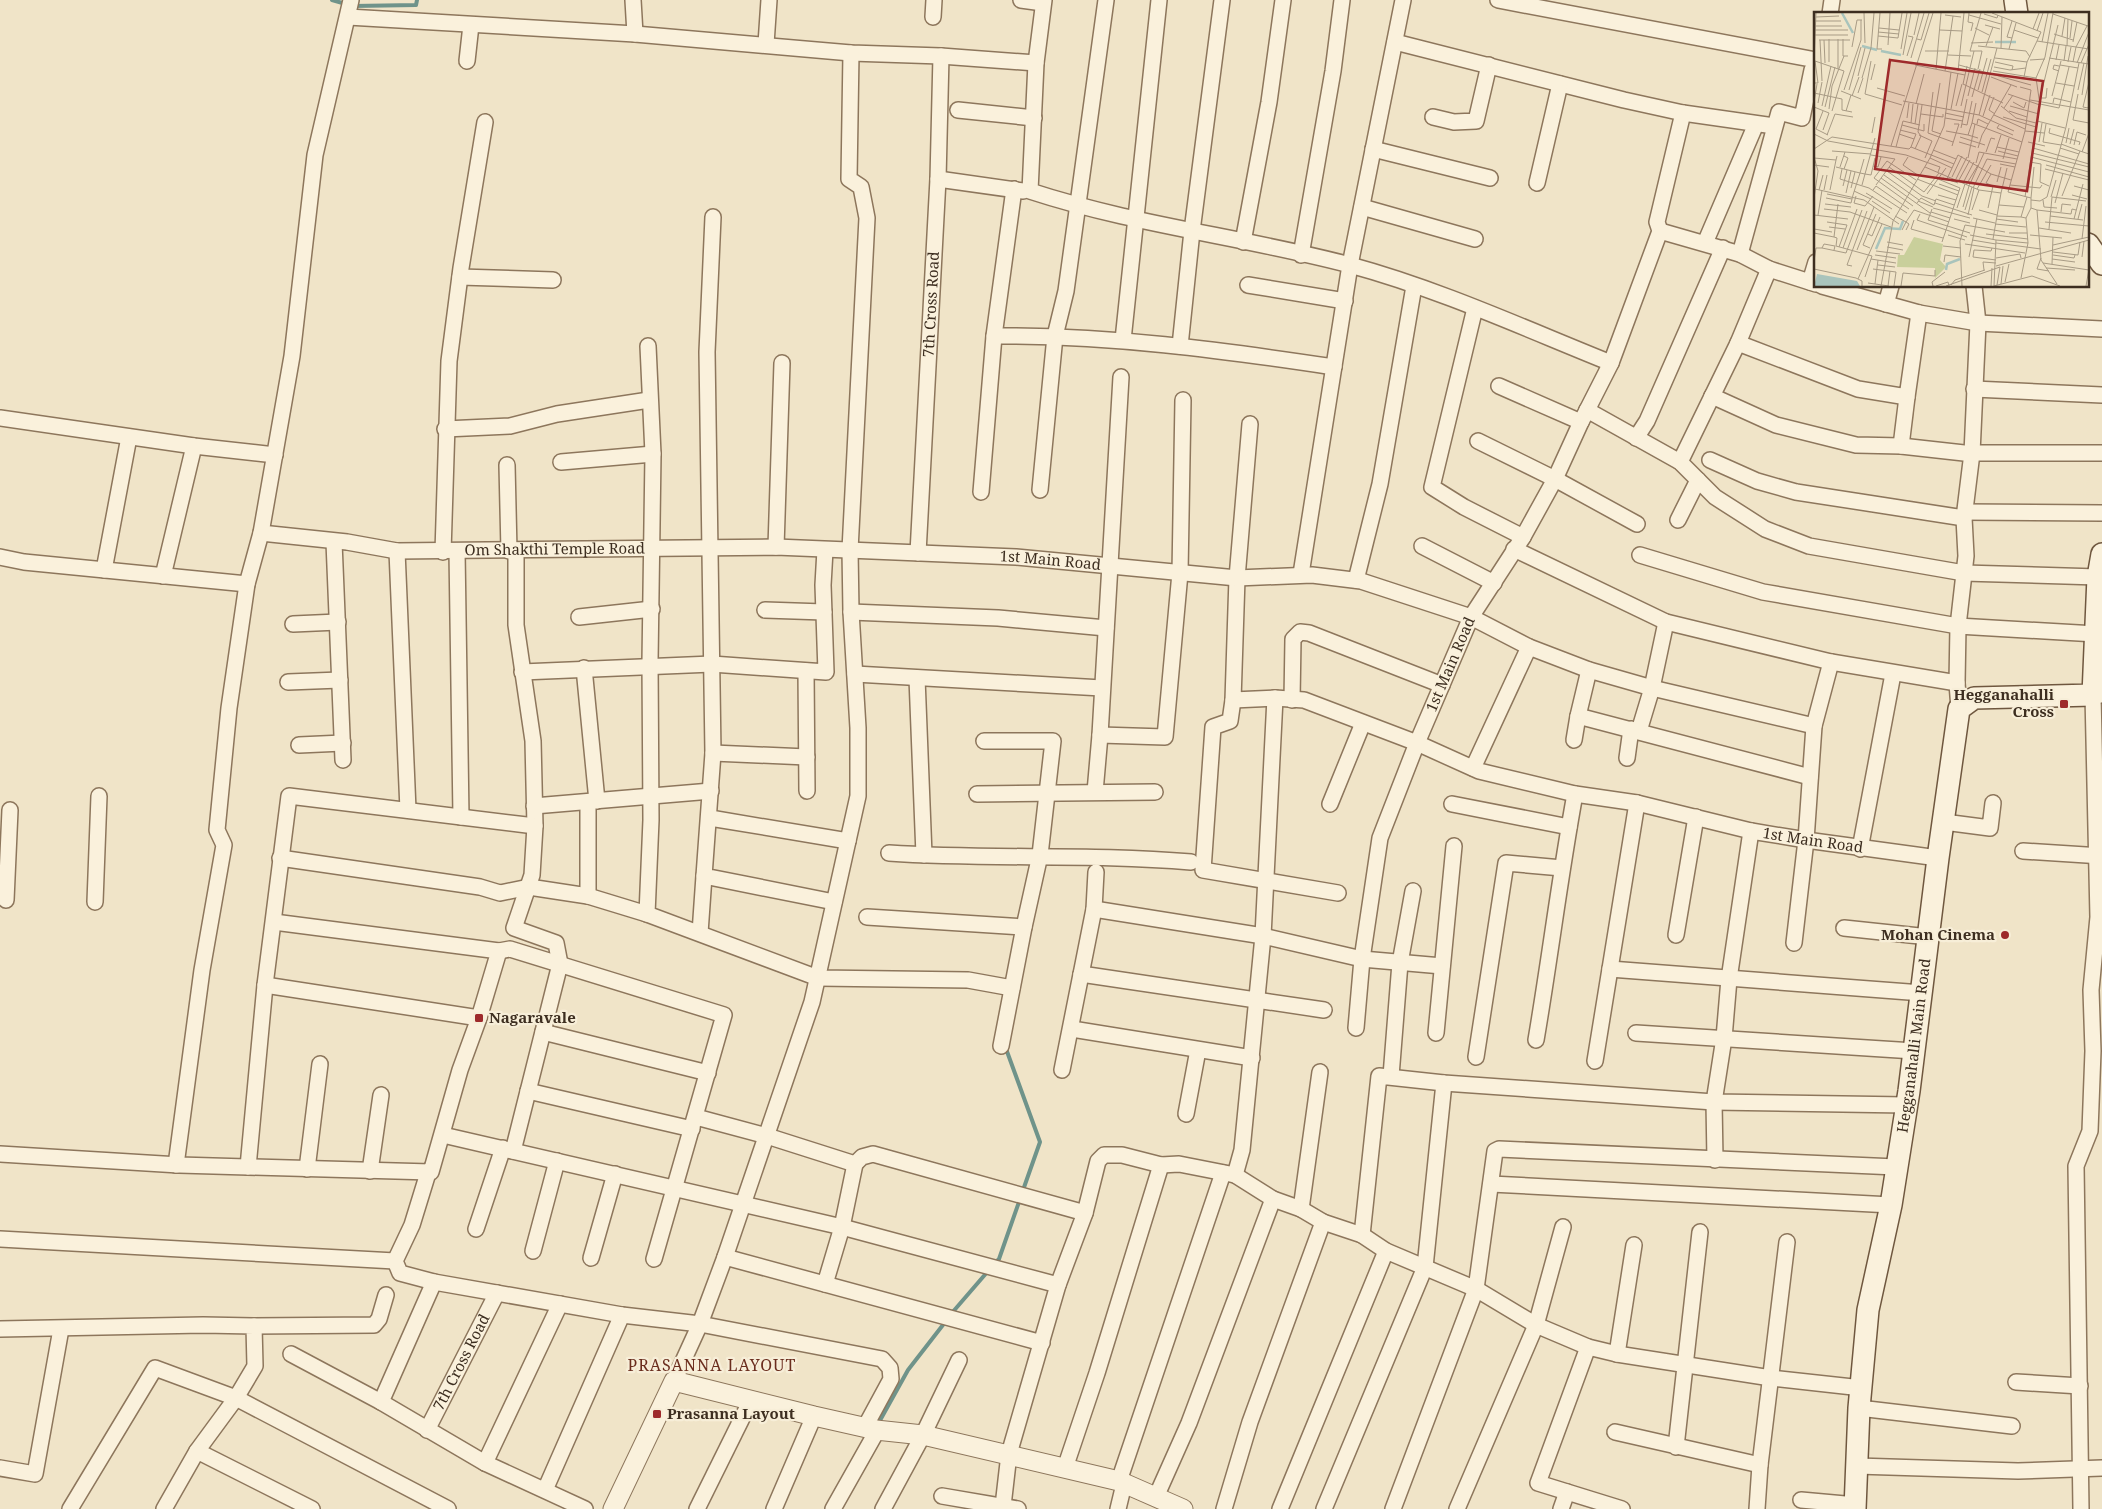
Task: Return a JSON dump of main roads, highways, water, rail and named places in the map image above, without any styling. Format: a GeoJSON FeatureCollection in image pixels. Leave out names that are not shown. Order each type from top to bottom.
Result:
{"type":"FeatureCollection","features":[{"type":"Feature","properties":{"kind":"main road"},"geometry":{"type":"LineString","coordinates":[[2090,247],[2102,265]]}},
{"type":"Feature","properties":{"kind":"main road"},"geometry":{"type":"LineString","coordinates":[[2097,695],[2096,634],[2098,578],[2102,554]]}},
{"type":"Feature","properties":{"kind":"main road","name":"Hegganahalli Main Road"},"geometry":{"type":"LineString","coordinates":[[1855,1507],[1868,1310],[1890,1205],[1906,1105],[1959,709],[1974,698],[2097,695]]}},
{"type":"Feature","properties":{"kind":"waterway"},"geometry":{"type":"LineString","coordinates":[[332,0],[346,4]]}},
{"type":"Feature","properties":{"kind":"waterway"},"geometry":{"type":"LineString","coordinates":[[353,6],[416,5],[417,0]]}},
{"type":"Feature","properties":{"kind":"waterway"},"geometry":{"type":"LineString","coordinates":[[1005,1046],[1040,1142],[1022,1193]]}},
{"type":"Feature","properties":{"kind":"waterway"},"geometry":{"type":"LineString","coordinates":[[994,1264],[999,1259],[1020,1199]]}},
{"type":"Feature","properties":{"kind":"waterway"},"geometry":{"type":"LineString","coordinates":[[951,1314],[989,1270]]}},
{"type":"Feature","properties":{"kind":"waterway"},"geometry":{"type":"LineString","coordinates":[[878,1424],[908,1370],[946,1321]]}},
{"type":"Feature","properties":{"kind":"place","name":"Hegganahalli Cross"},"geometry":{"type":"Point","coordinates":[2064,704]}},
{"type":"Feature","properties":{"kind":"place","name":"Mohan Cinema"},"geometry":{"type":"Point","coordinates":[2005,935]}},
{"type":"Feature","properties":{"kind":"place","name":"Nagaravale"},"geometry":{"type":"Point","coordinates":[479,1018]}},
{"type":"Feature","properties":{"kind":"place","name":"Prasanna Layout"},"geometry":{"type":"Point","coordinates":[657,1414]}},
{"type":"Feature","properties":{"kind":"district","name":"PRASANNA LAYOUT"},"geometry":{"type":"Point","coordinates":[712,1365]}}]}
